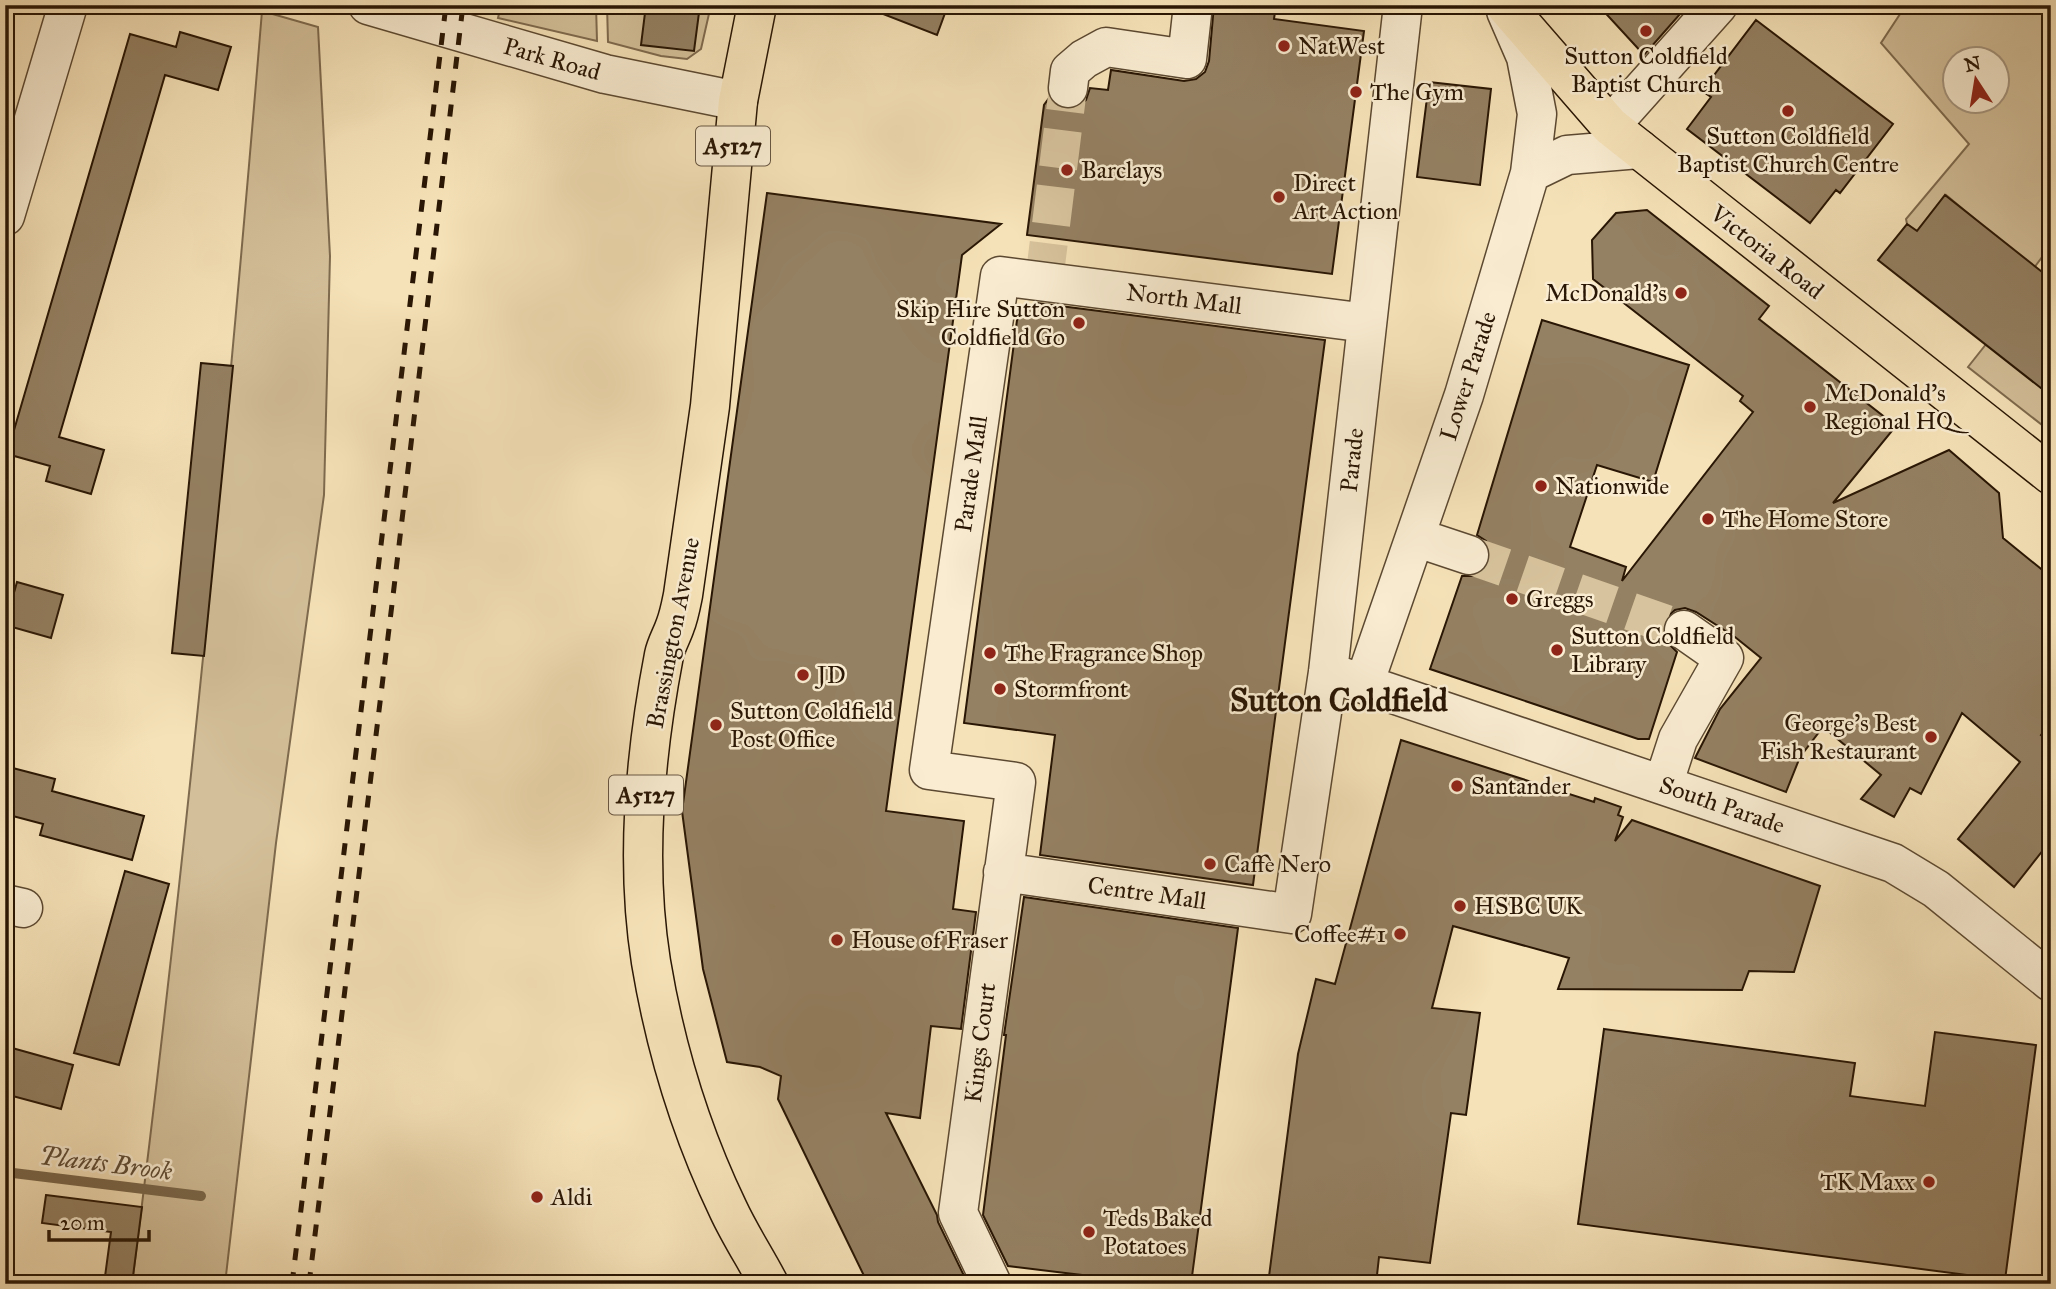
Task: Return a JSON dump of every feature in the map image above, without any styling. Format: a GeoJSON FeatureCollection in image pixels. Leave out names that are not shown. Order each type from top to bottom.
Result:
{"type":"FeatureCollection","features":[{"type":"Feature","properties":{"kind":"main road","name":"Brassington Avenue"},"geometry":{"type":"LineString","coordinates":[[757,5],[738,101],[710,405],[683,595],[677,623],[665,652],[646,788],[645,898],[650,960],[665,1032],[681,1087],[728,1210],[769,1284]]}},
{"type":"Feature","properties":{"kind":"main road","name":"Victoria Road"},"geometry":{"type":"LineString","coordinates":[[1504,5],[1624,138],[2051,475]]}},
{"type":"Feature","properties":{"kind":"street"},"geometry":{"type":"LineString","coordinates":[[5,216],[68,5]]}},
{"type":"Feature","properties":{"kind":"street","name":"Park Road"},"geometry":{"type":"LineString","coordinates":[[368,5],[605,74],[738,101]]}},
{"type":"Feature","properties":{"kind":"street"},"geometry":{"type":"LineString","coordinates":[[1068,88],[1070,71],[1084,59],[1107,47],[1187,59],[1194,5]]}},
{"type":"Feature","properties":{"kind":"street","name":"Lower Parade"},"geometry":{"type":"LineString","coordinates":[[1364,684],[1464,395],[1530,173],[1537,114],[1526,57],[1504,5]]}},
{"type":"Feature","properties":{"kind":"street"},"geometry":{"type":"LineString","coordinates":[[1530,173],[1567,155],[1624,138],[1718,5]]}},
{"type":"Feature","properties":{"kind":"street","name":"Parade"},"geometry":{"type":"LineString","coordinates":[[1292,914],[1328,671],[1367,323],[1397,6]]}},
{"type":"Feature","properties":{"kind":"street","name":"North Mall"},"geometry":{"type":"LineString","coordinates":[[1000,276],[1367,323]]}},
{"type":"Feature","properties":{"kind":"street","name":"Parade Mall"},"geometry":{"type":"LineString","coordinates":[[1000,276],[929,770],[1016,782],[1003,872]]}},
{"type":"Feature","properties":{"kind":"street"},"geometry":{"type":"LineString","coordinates":[[1415,537],[1469,555]]}},
{"type":"Feature","properties":{"kind":"street"},"geometry":{"type":"LineString","coordinates":[[1662,785],[1678,739],[1724,659],[1684,630]]}},
{"type":"Feature","properties":{"kind":"street","name":"South Parade"},"geometry":{"type":"LineString","coordinates":[[1328,671],[1893,863],[1936,889],[2051,982]]}},
{"type":"Feature","properties":{"kind":"street","name":"Centre Mall"},"geometry":{"type":"LineString","coordinates":[[1003,872],[1292,914]]}},
{"type":"Feature","properties":{"kind":"street","name":"Kings Court"},"geometry":{"type":"LineString","coordinates":[[992,1284],[958,1213],[1003,872]]}},
{"type":"Feature","properties":{"kind":"shaded area"},"geometry":{"type":"Polygon","coordinates":[[[501,5],[596,5],[597,41],[498,18],[501,5]]]}},
{"type":"Feature","properties":{"kind":"shaded area"},"geometry":{"type":"Polygon","coordinates":[[[607,5],[711,5],[701,49],[687,59],[661,56],[608,42],[607,5]]]}},
{"type":"Feature","properties":{"kind":"shaded area"},"geometry":{"type":"Polygon","coordinates":[[[1906,5],[2051,5],[2051,245],[2008,303],[1975,219],[1946,195],[1917,231],[1907,224],[1906,219],[1969,144],[1945,116],[2010,116],[2010,46],[1940,46],[1940,111],[1881,43],[1906,5]]]}},
{"type":"Feature","properties":{"kind":"shaded area"},"geometry":{"type":"Polygon","coordinates":[[[262,11],[318,27],[330,256],[324,495],[276,843],[225,1284],[132,1284],[204,648],[262,11]]]}},
{"type":"Feature","properties":{"kind":"shaded area"},"geometry":{"type":"Polygon","coordinates":[[[2051,262],[2051,432],[1968,367],[2051,262]]]}},
{"type":"Feature","properties":{"kind":"building"},"geometry":{"type":"Polygon","coordinates":[[[646,5],[700,5],[694,51],[641,45],[646,5]]]}},
{"type":"Feature","properties":{"kind":"building"},"geometry":{"type":"Polygon","coordinates":[[[948,5],[937,35],[865,7],[948,5]]]}},
{"type":"Feature","properties":{"kind":"building"},"geometry":{"type":"Polygon","coordinates":[[[1214,5],[1276,5],[1274,19],[1364,31],[1332,274],[1027,235],[1044,105],[1049,98],[1056,106],[1065,110],[1077,108],[1086,100],[1090,88],[1108,90],[1111,70],[1184,81],[1196,79],[1205,72],[1209,61],[1214,5]]]}},
{"type":"Feature","properties":{"kind":"building","name":"Sutton Coldfield Baptist Church"},"geometry":{"type":"Polygon","coordinates":[[[1598,5],[1688,5],[1644,55],[1598,5]]]}},
{"type":"Feature","properties":{"kind":"building","name":"Sutton Coldfield Baptist Church Centre"},"geometry":{"type":"Polygon","coordinates":[[[1756,20],[1893,124],[1840,193],[1836,190],[1810,223],[1687,129],[1711,97],[1702,91],[1756,20]]]}},
{"type":"Feature","properties":{"kind":"building"},"geometry":{"type":"Polygon","coordinates":[[[180,32],[231,47],[218,90],[165,75],[59,437],[104,450],[91,494],[46,481],[50,466],[7,454],[130,34],[176,47],[180,32]]]}},
{"type":"Feature","properties":{"kind":"building"},"geometry":{"type":"Polygon","coordinates":[[[1429,82],[1491,89],[1480,185],[1417,177],[1429,82]]]}},
{"type":"Feature","properties":{"kind":"building"},"geometry":{"type":"Polygon","coordinates":[[[767,193],[1001,224],[962,255],[886,811],[964,821],[953,909],[976,912],[961,1029],[931,1026],[920,1118],[886,1113],[968,1284],[868,1284],[778,1099],[781,1076],[760,1067],[727,1062],[703,969],[682,811],[767,193]]]}},
{"type":"Feature","properties":{"kind":"building"},"geometry":{"type":"Polygon","coordinates":[[[1945,195],[2051,279],[2051,396],[1878,260],[1907,224],[1917,231],[1945,195]]]}},
{"type":"Feature","properties":{"kind":"building"},"geometry":{"type":"Polygon","coordinates":[[[1647,210],[1769,306],[1759,319],[1896,426],[1833,503],[1949,450],[1999,493],[2003,538],[2051,577],[2051,722],[2041,735],[2051,743],[2051,840],[2014,887],[1958,839],[2020,762],[1962,713],[1921,794],[1910,788],[1894,817],[1861,799],[1881,775],[1823,727],[1800,757],[1786,792],[1695,758],[1720,709],[1761,658],[1735,637],[1696,612],[1685,608],[1675,610],[1666,618],[1662,629],[1664,639],[1677,652],[1649,739],[1638,739],[1430,669],[1462,576],[1483,572],[1490,561],[1490,550],[1486,541],[1477,535],[1542,320],[1689,365],[1653,482],[1597,465],[1570,547],[1626,567],[1622,581],[1753,412],[1740,401],[1743,396],[1593,279],[1592,240],[1616,213],[1647,210]]]}},
{"type":"Feature","properties":{"kind":"building"},"geometry":{"type":"Polygon","coordinates":[[[1037,303],[1325,340],[1253,885],[1040,855],[1055,735],[964,723],[1017,320],[1037,303]]]}},
{"type":"Feature","properties":{"kind":"building"},"geometry":{"type":"Polygon","coordinates":[[[201,363],[233,366],[204,656],[172,653],[201,363]]]}},
{"type":"Feature","properties":{"kind":"building"},"geometry":{"type":"Polygon","coordinates":[[[17,582],[63,595],[51,638],[5,625],[5,594],[13,596],[17,582]]]}},
{"type":"Feature","properties":{"kind":"building"},"geometry":{"type":"Polygon","coordinates":[[[1401,740],[1594,802],[1595,798],[1621,807],[1618,815],[1623,817],[1615,841],[1632,820],[1820,886],[1794,972],[1749,971],[1742,990],[1558,989],[1569,958],[1453,926],[1432,1008],[1480,1013],[1466,1115],[1451,1113],[1430,1263],[1379,1257],[1376,1284],[1268,1284],[1298,1054],[1316,979],[1335,984],[1401,740]]]}},
{"type":"Feature","properties":{"kind":"building"},"geometry":{"type":"Polygon","coordinates":[[[5,766],[55,779],[52,791],[144,816],[132,860],[40,835],[43,824],[5,814],[5,766]]]}},
{"type":"Feature","properties":{"kind":"building"},"geometry":{"type":"Polygon","coordinates":[[[125,871],[169,884],[119,1065],[74,1053],[125,871]]]}},
{"type":"Feature","properties":{"kind":"building"},"geometry":{"type":"Polygon","coordinates":[[[1024,897],[1238,928],[1191,1284],[1098,1284],[1098,1277],[1008,1266],[983,1215],[1004,1035],[1024,897]]]}},
{"type":"Feature","properties":{"kind":"building"},"geometry":{"type":"Polygon","coordinates":[[[1604,1029],[1855,1063],[1850,1096],[1925,1106],[1935,1032],[2036,1045],[2005,1280],[1578,1224],[1604,1029]]]}},
{"type":"Feature","properties":{"kind":"building"},"geometry":{"type":"Polygon","coordinates":[[[5,1046],[73,1065],[61,1109],[5,1094],[5,1046]]]}},
{"type":"Feature","properties":{"kind":"building"},"geometry":{"type":"Polygon","coordinates":[[[46,1195],[142,1207],[132,1284],[104,1284],[111,1232],[42,1223],[46,1195]]]}},
{"type":"Feature","properties":{"kind":"waterway","name":"Plants Brook"},"geometry":{"type":"LineString","coordinates":[[5,1172],[201,1196]]}},
{"type":"Feature","properties":{"kind":"tunnel"},"geometry":{"type":"LineString","coordinates":[[1044,281],[1068,88]]}},
{"type":"Feature","properties":{"kind":"tunnel"},"geometry":{"type":"LineString","coordinates":[[1469,555],[1684,630]]}},
{"type":"Feature","properties":{"kind":"railway"},"geometry":{"type":"LineString","coordinates":[[292,1284],[446,5]]}},
{"type":"Feature","properties":{"kind":"railway"},"geometry":{"type":"LineString","coordinates":[[309,1284],[463,5]]}},
{"type":"Feature","properties":{"kind":"place","name":"Sutton Coldfield Baptist Church"},"geometry":{"type":"Point","coordinates":[1646,31]}},
{"type":"Feature","properties":{"kind":"place","name":"NatWest"},"geometry":{"type":"Point","coordinates":[1284,46]}},
{"type":"Feature","properties":{"kind":"place","name":"The Gym"},"geometry":{"type":"Point","coordinates":[1356,92]}},
{"type":"Feature","properties":{"kind":"place","name":"Sutton Coldfield Baptist Church Centre"},"geometry":{"type":"Point","coordinates":[1788,111]}},
{"type":"Feature","properties":{"kind":"place","name":"Barclays"},"geometry":{"type":"Point","coordinates":[1067,170]}},
{"type":"Feature","properties":{"kind":"place","name":"Direct Art Action"},"geometry":{"type":"Point","coordinates":[1279,197]}},
{"type":"Feature","properties":{"kind":"place","name":"McDonald's"},"geometry":{"type":"Point","coordinates":[1681,293]}},
{"type":"Feature","properties":{"kind":"place","name":"Skip Hire Sutton Coldfield Go"},"geometry":{"type":"Point","coordinates":[1079,323]}},
{"type":"Feature","properties":{"kind":"place","name":"McDonald's Regional HQ"},"geometry":{"type":"Point","coordinates":[1810,407]}},
{"type":"Feature","properties":{"kind":"place","name":"Nationwide"},"geometry":{"type":"Point","coordinates":[1541,486]}},
{"type":"Feature","properties":{"kind":"place","name":"The Home Store"},"geometry":{"type":"Point","coordinates":[1708,519]}},
{"type":"Feature","properties":{"kind":"place","name":"Greggs"},"geometry":{"type":"Point","coordinates":[1512,599]}},
{"type":"Feature","properties":{"kind":"place","name":"Sutton Coldfield Library"},"geometry":{"type":"Point","coordinates":[1557,650]}},
{"type":"Feature","properties":{"kind":"place","name":"The Fragrance Shop"},"geometry":{"type":"Point","coordinates":[990,653]}},
{"type":"Feature","properties":{"kind":"place","name":"JD"},"geometry":{"type":"Point","coordinates":[803,675]}},
{"type":"Feature","properties":{"kind":"place","name":"Stormfront"},"geometry":{"type":"Point","coordinates":[1000,689]}},
{"type":"Feature","properties":{"kind":"place","name":"Sutton Coldfield Post Office"},"geometry":{"type":"Point","coordinates":[716,725]}},
{"type":"Feature","properties":{"kind":"place","name":"George's Best Fish Restaurant"},"geometry":{"type":"Point","coordinates":[1931,737]}},
{"type":"Feature","properties":{"kind":"place","name":"Santander"},"geometry":{"type":"Point","coordinates":[1457,786]}},
{"type":"Feature","properties":{"kind":"place","name":"Caffè Nero"},"geometry":{"type":"Point","coordinates":[1210,864]}},
{"type":"Feature","properties":{"kind":"place","name":"HSBC UK"},"geometry":{"type":"Point","coordinates":[1460,906]}},
{"type":"Feature","properties":{"kind":"place","name":"Coffee#1"},"geometry":{"type":"Point","coordinates":[1400,934]}},
{"type":"Feature","properties":{"kind":"place","name":"House of Fraser"},"geometry":{"type":"Point","coordinates":[837,940]}},
{"type":"Feature","properties":{"kind":"place","name":"TK Maxx"},"geometry":{"type":"Point","coordinates":[1929,1182]}},
{"type":"Feature","properties":{"kind":"place","name":"Aldi"},"geometry":{"type":"Point","coordinates":[537,1197]}},
{"type":"Feature","properties":{"kind":"place","name":"Teds Baked Potatoes"},"geometry":{"type":"Point","coordinates":[1089,1232]}},
{"type":"Feature","properties":{"kind":"district","name":"Sutton Coldfield"},"geometry":{"type":"Point","coordinates":[1339,700]}}]}
